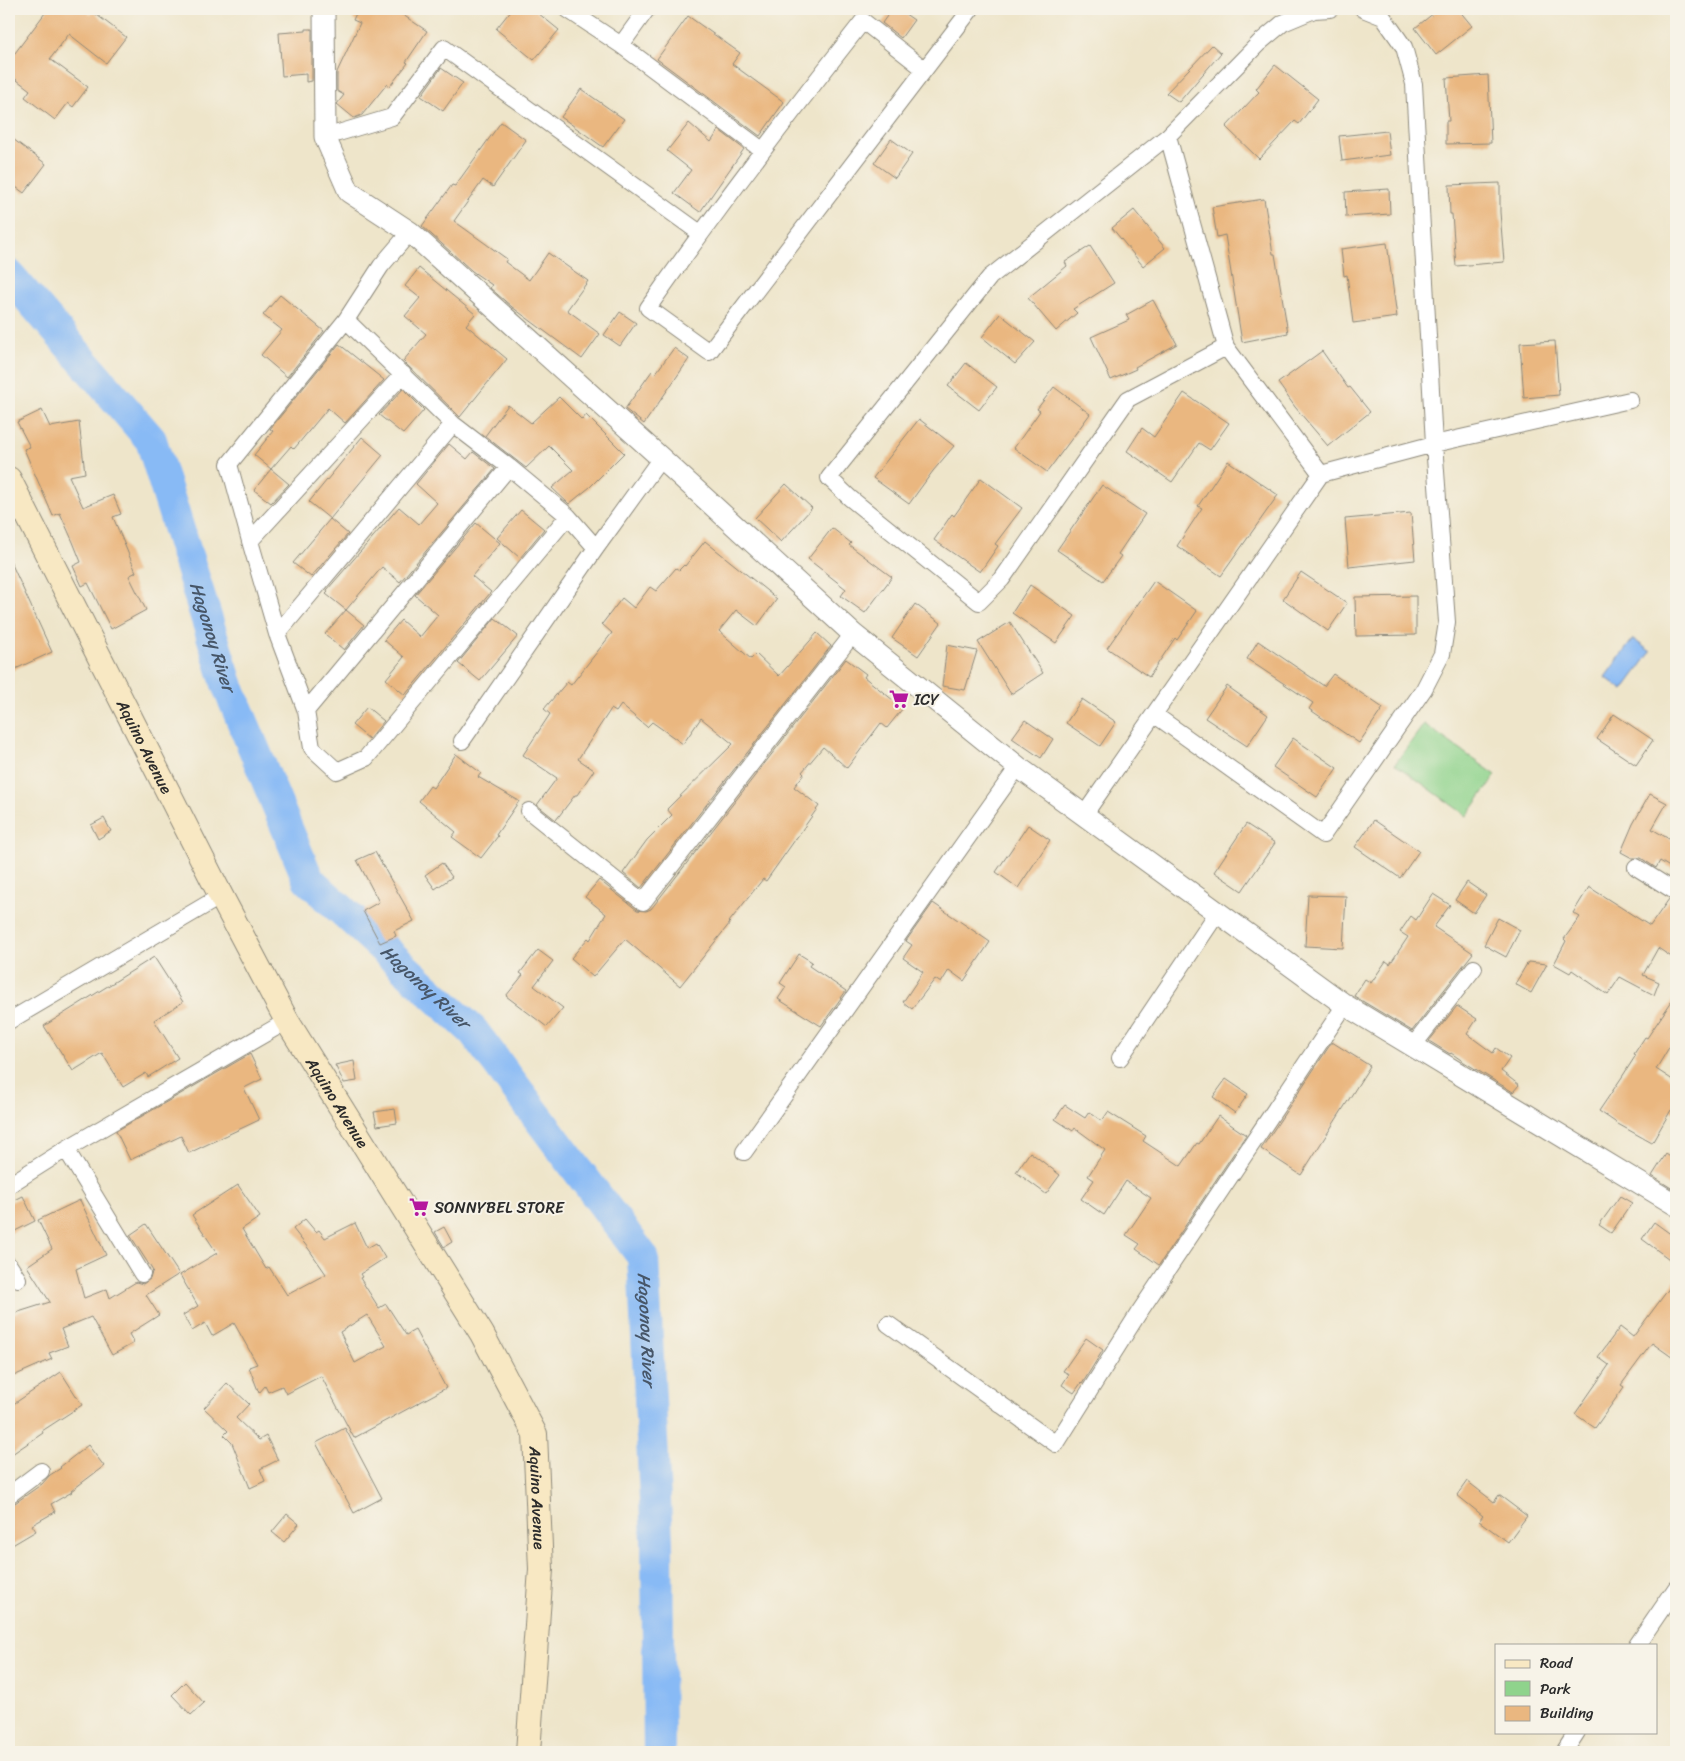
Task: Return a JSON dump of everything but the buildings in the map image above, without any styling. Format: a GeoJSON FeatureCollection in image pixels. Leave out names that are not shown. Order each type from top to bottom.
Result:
{"type":"FeatureCollection","features":[{"type":"Feature","properties":{"kind":"main road","name":"Aquino Avenue"},"geometry":{"type":"LineString","coordinates":[[9,479],[16,513],[288,1021],[482,1334],[535,1434],[541,1569],[528,1752]]}},
{"type":"Feature","properties":{"kind":"street"},"geometry":{"type":"LineString","coordinates":[[324,9],[325,137],[350,192],[410,232],[853,634],[1018,767],[1345,1005],[1676,1205]]}},
{"type":"Feature","properties":{"kind":"street"},"geometry":{"type":"LineString","coordinates":[[567,9],[621,45],[762,150]]}},
{"type":"Feature","properties":{"kind":"street"},"geometry":{"type":"LineString","coordinates":[[621,45],[647,9]]}},
{"type":"Feature","properties":{"kind":"street"},"geometry":{"type":"LineString","coordinates":[[924,69],[863,21],[762,150],[700,233],[648,308],[709,352],[970,9]]}},
{"type":"Feature","properties":{"kind":"street"},"geometry":{"type":"LineString","coordinates":[[1226,347],[1128,399],[1002,579],[980,602],[850,498],[829,478],[990,277],[1168,136],[1259,44],[1283,23],[1314,10],[1330,9]]}},
{"type":"Feature","properties":{"kind":"street"},"geometry":{"type":"LineString","coordinates":[[1155,715],[1323,835],[1424,689],[1442,654],[1447,622],[1434,444],[1414,84],[1404,46],[1384,17],[1363,9]]}},
{"type":"Feature","properties":{"kind":"street"},"geometry":{"type":"LineString","coordinates":[[325,137],[392,117],[444,48],[700,233]]}},
{"type":"Feature","properties":{"kind":"street"},"geometry":{"type":"LineString","coordinates":[[1168,136],[1226,347],[1321,474]]}},
{"type":"Feature","properties":{"kind":"street"},"geometry":{"type":"LineString","coordinates":[[410,232],[381,266],[346,320],[229,464],[277,634],[306,711],[312,748],[337,771],[366,758],[568,516]]}},
{"type":"Feature","properties":{"kind":"street"},"geometry":{"type":"LineString","coordinates":[[346,320],[453,424],[568,516],[596,548]]}},
{"type":"Feature","properties":{"kind":"street"},"geometry":{"type":"LineString","coordinates":[[250,542],[403,374]]}},
{"type":"Feature","properties":{"kind":"street"},"geometry":{"type":"LineString","coordinates":[[1084,815],[1321,474],[1434,444],[1630,400]]}},
{"type":"Feature","properties":{"kind":"street"},"geometry":{"type":"LineString","coordinates":[[277,634],[453,424]]}},
{"type":"Feature","properties":{"kind":"street"},"geometry":{"type":"LineString","coordinates":[[462,741],[661,458]]}},
{"type":"Feature","properties":{"kind":"street"},"geometry":{"type":"LineString","coordinates":[[306,711],[509,467]]}},
{"type":"Feature","properties":{"kind":"street"},"geometry":{"type":"LineString","coordinates":[[529,811],[643,902],[853,634]]}},
{"type":"Feature","properties":{"kind":"street"},"geometry":{"type":"LineString","coordinates":[[744,1152],[1018,767]]}},
{"type":"Feature","properties":{"kind":"street"},"geometry":{"type":"LineString","coordinates":[[1636,866],[1676,892]]}},
{"type":"Feature","properties":{"kind":"street"},"geometry":{"type":"LineString","coordinates":[[9,1021],[221,896]]}},
{"type":"Feature","properties":{"kind":"street"},"geometry":{"type":"LineString","coordinates":[[1120,1058],[1218,912]]}},
{"type":"Feature","properties":{"kind":"street"},"geometry":{"type":"LineString","coordinates":[[1412,1047],[1474,968]]}},
{"type":"Feature","properties":{"kind":"street"},"geometry":{"type":"LineString","coordinates":[[888,1324],[1056,1444],[1138,1314],[1345,1005]]}},
{"type":"Feature","properties":{"kind":"street"},"geometry":{"type":"LineString","coordinates":[[9,1184],[66,1148],[288,1021]]}},
{"type":"Feature","properties":{"kind":"street"},"geometry":{"type":"LineString","coordinates":[[66,1148],[142,1274]]}},
{"type":"Feature","properties":{"kind":"street"},"geometry":{"type":"LineString","coordinates":[[9,1265],[18,1279]]}},
{"type":"Feature","properties":{"kind":"street"},"geometry":{"type":"LineString","coordinates":[[9,1495],[42,1471]]}},
{"type":"Feature","properties":{"kind":"street"},"geometry":{"type":"LineString","coordinates":[[1638,1644],[1675,1593]]}},
{"type":"Feature","properties":{"kind":"street"},"geometry":{"type":"LineString","coordinates":[[1564,1752],[1576,1734]]}},
{"type":"Feature","properties":{"kind":"green space"},"geometry":{"type":"Polygon","coordinates":[[[1424,724],[1496,775],[1467,816],[1395,764],[1424,724]]]}},
{"type":"Feature","properties":{"kind":"water"},"geometry":{"type":"Polygon","coordinates":[[[1633,639],[1651,652],[1623,690],[1605,677],[1633,639]]]}},
{"type":"Feature","properties":{"kind":"waterway","name":"Hagonoy River"},"geometry":{"type":"LineString","coordinates":[[9,275],[151,440],[227,684],[308,879],[473,1031],[643,1257],[657,1540],[659,1752]]}},
{"type":"Feature","properties":{"kind":"place","name":"ICY"},"geometry":{"type":"Point","coordinates":[899,699]}},
{"type":"Feature","properties":{"kind":"place","name":"SONNYBEL STORE"},"geometry":{"type":"Point","coordinates":[419,1207]}}]}
